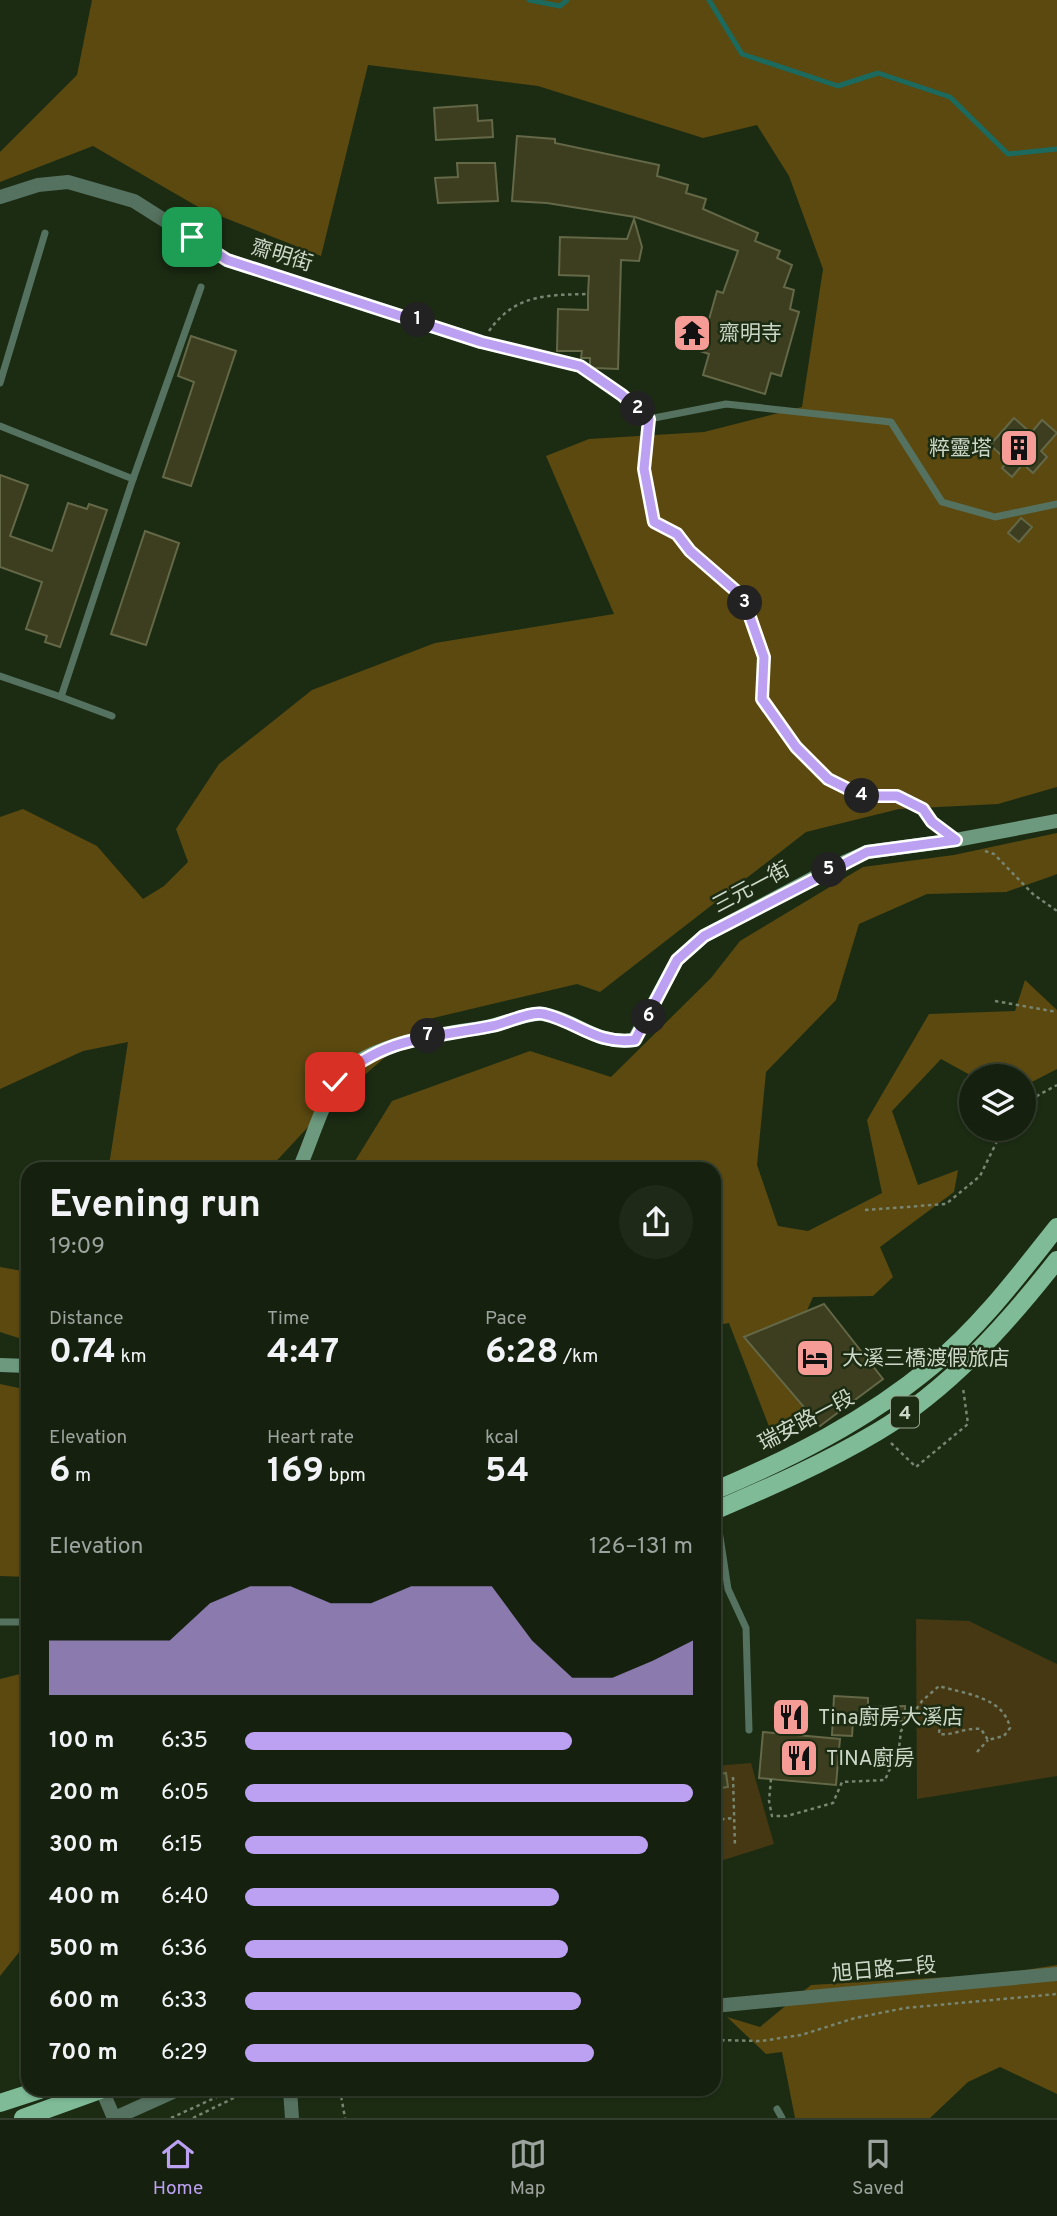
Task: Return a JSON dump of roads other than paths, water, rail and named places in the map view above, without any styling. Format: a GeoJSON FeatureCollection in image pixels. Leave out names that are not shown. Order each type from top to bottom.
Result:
{"type":"FeatureCollection","features":[{"type":"Feature","properties":{"kind":"main road","name":"瑞安路一段"},"geometry":{"type":"LineString","coordinates":[[721,1488],[795,1455],[868,1415],[933,1366],[978,1322],[1057,1227]]}},
{"type":"Feature","properties":{"kind":"main road","name":"瑞安路一段"},"geometry":{"type":"LineString","coordinates":[[721,1507],[800,1474],[879,1431],[982,1348],[1057,1260]]}},
{"type":"Feature","properties":{"kind":"main road"},"geometry":{"type":"LineString","coordinates":[[0,2103],[22,2096]]}},
{"type":"Feature","properties":{"kind":"main road"},"geometry":{"type":"LineString","coordinates":[[23,2118],[84,2096]]}},
{"type":"Feature","properties":{"kind":"street","name":"齋明街"},"geometry":{"type":"LineString","coordinates":[[0,197],[38,185],[68,182],[134,201],[227,260],[481,342]]}},
{"type":"Feature","properties":{"kind":"street","name":"三元一街"},"geometry":{"type":"LineString","coordinates":[[302,1162],[335,1082],[350,1068],[410,1038],[494,1026],[542,1013],[614,1042],[635,1040],[677,960],[704,936],[867,852],[956,840],[1057,821]]}},
{"type":"Feature","properties":{"kind":"street"},"geometry":{"type":"LineString","coordinates":[[0,1365],[21,1366]]}},
{"type":"Feature","properties":{"kind":"street","name":"旭日路二段"},"geometry":{"type":"LineString","coordinates":[[721,2005],[1057,1974]]}},
{"type":"Feature","properties":{"kind":"street"},"geometry":{"type":"LineString","coordinates":[[104,2096],[115,2118],[164,2096]]}},
{"type":"Feature","properties":{"kind":"street"},"geometry":{"type":"LineString","coordinates":[[290,2096],[292,2118]]}},
{"type":"Feature","properties":{"kind":"lane"},"geometry":{"type":"LineString","coordinates":[[0,383],[45,233]]}},
{"type":"Feature","properties":{"kind":"lane"},"geometry":{"type":"LineString","coordinates":[[61,696],[133,479],[201,287]]}},
{"type":"Feature","properties":{"kind":"lane"},"geometry":{"type":"LineString","coordinates":[[481,342],[580,366],[622,395],[649,419],[726,404],[891,422],[943,502],[996,517],[1057,504]]}},
{"type":"Feature","properties":{"kind":"lane"},"geometry":{"type":"LineString","coordinates":[[0,426],[133,479]]}},
{"type":"Feature","properties":{"kind":"lane"},"geometry":{"type":"LineString","coordinates":[[0,676],[112,716]]}},
{"type":"Feature","properties":{"kind":"lane"},"geometry":{"type":"LineString","coordinates":[[721,1546],[728,1590],[746,1628],[749,1730]]}},
{"type":"Feature","properties":{"kind":"lane"},"geometry":{"type":"LineString","coordinates":[[0,1622],[21,1622]]}},
{"type":"Feature","properties":{"kind":"lane"},"geometry":{"type":"LineString","coordinates":[[777,2109],[782,2118]]}},
{"type":"Feature","properties":{"kind":"waterway"},"geometry":{"type":"LineString","coordinates":[[529,0],[560,6],[567,0]]}},
{"type":"Feature","properties":{"kind":"waterway"},"geometry":{"type":"LineString","coordinates":[[709,0],[742,54],[838,86],[878,73],[950,97],[1008,154],[1057,149]]}},
{"type":"Feature","properties":{"kind":"place","name":"齋明寺"},"geometry":{"type":"Point","coordinates":[692,333]}},
{"type":"Feature","properties":{"kind":"place","name":"粹靈塔"},"geometry":{"type":"Point","coordinates":[1019,448]}},
{"type":"Feature","properties":{"kind":"place","name":"大溪三橋渡假旅店"},"geometry":{"type":"Point","coordinates":[815,1358]}},
{"type":"Feature","properties":{"kind":"place","name":"Tina廚房大溪店"},"geometry":{"type":"Point","coordinates":[791,1717]}},
{"type":"Feature","properties":{"kind":"place","name":"TINA廚房"},"geometry":{"type":"Point","coordinates":[799,1758]}}]}
